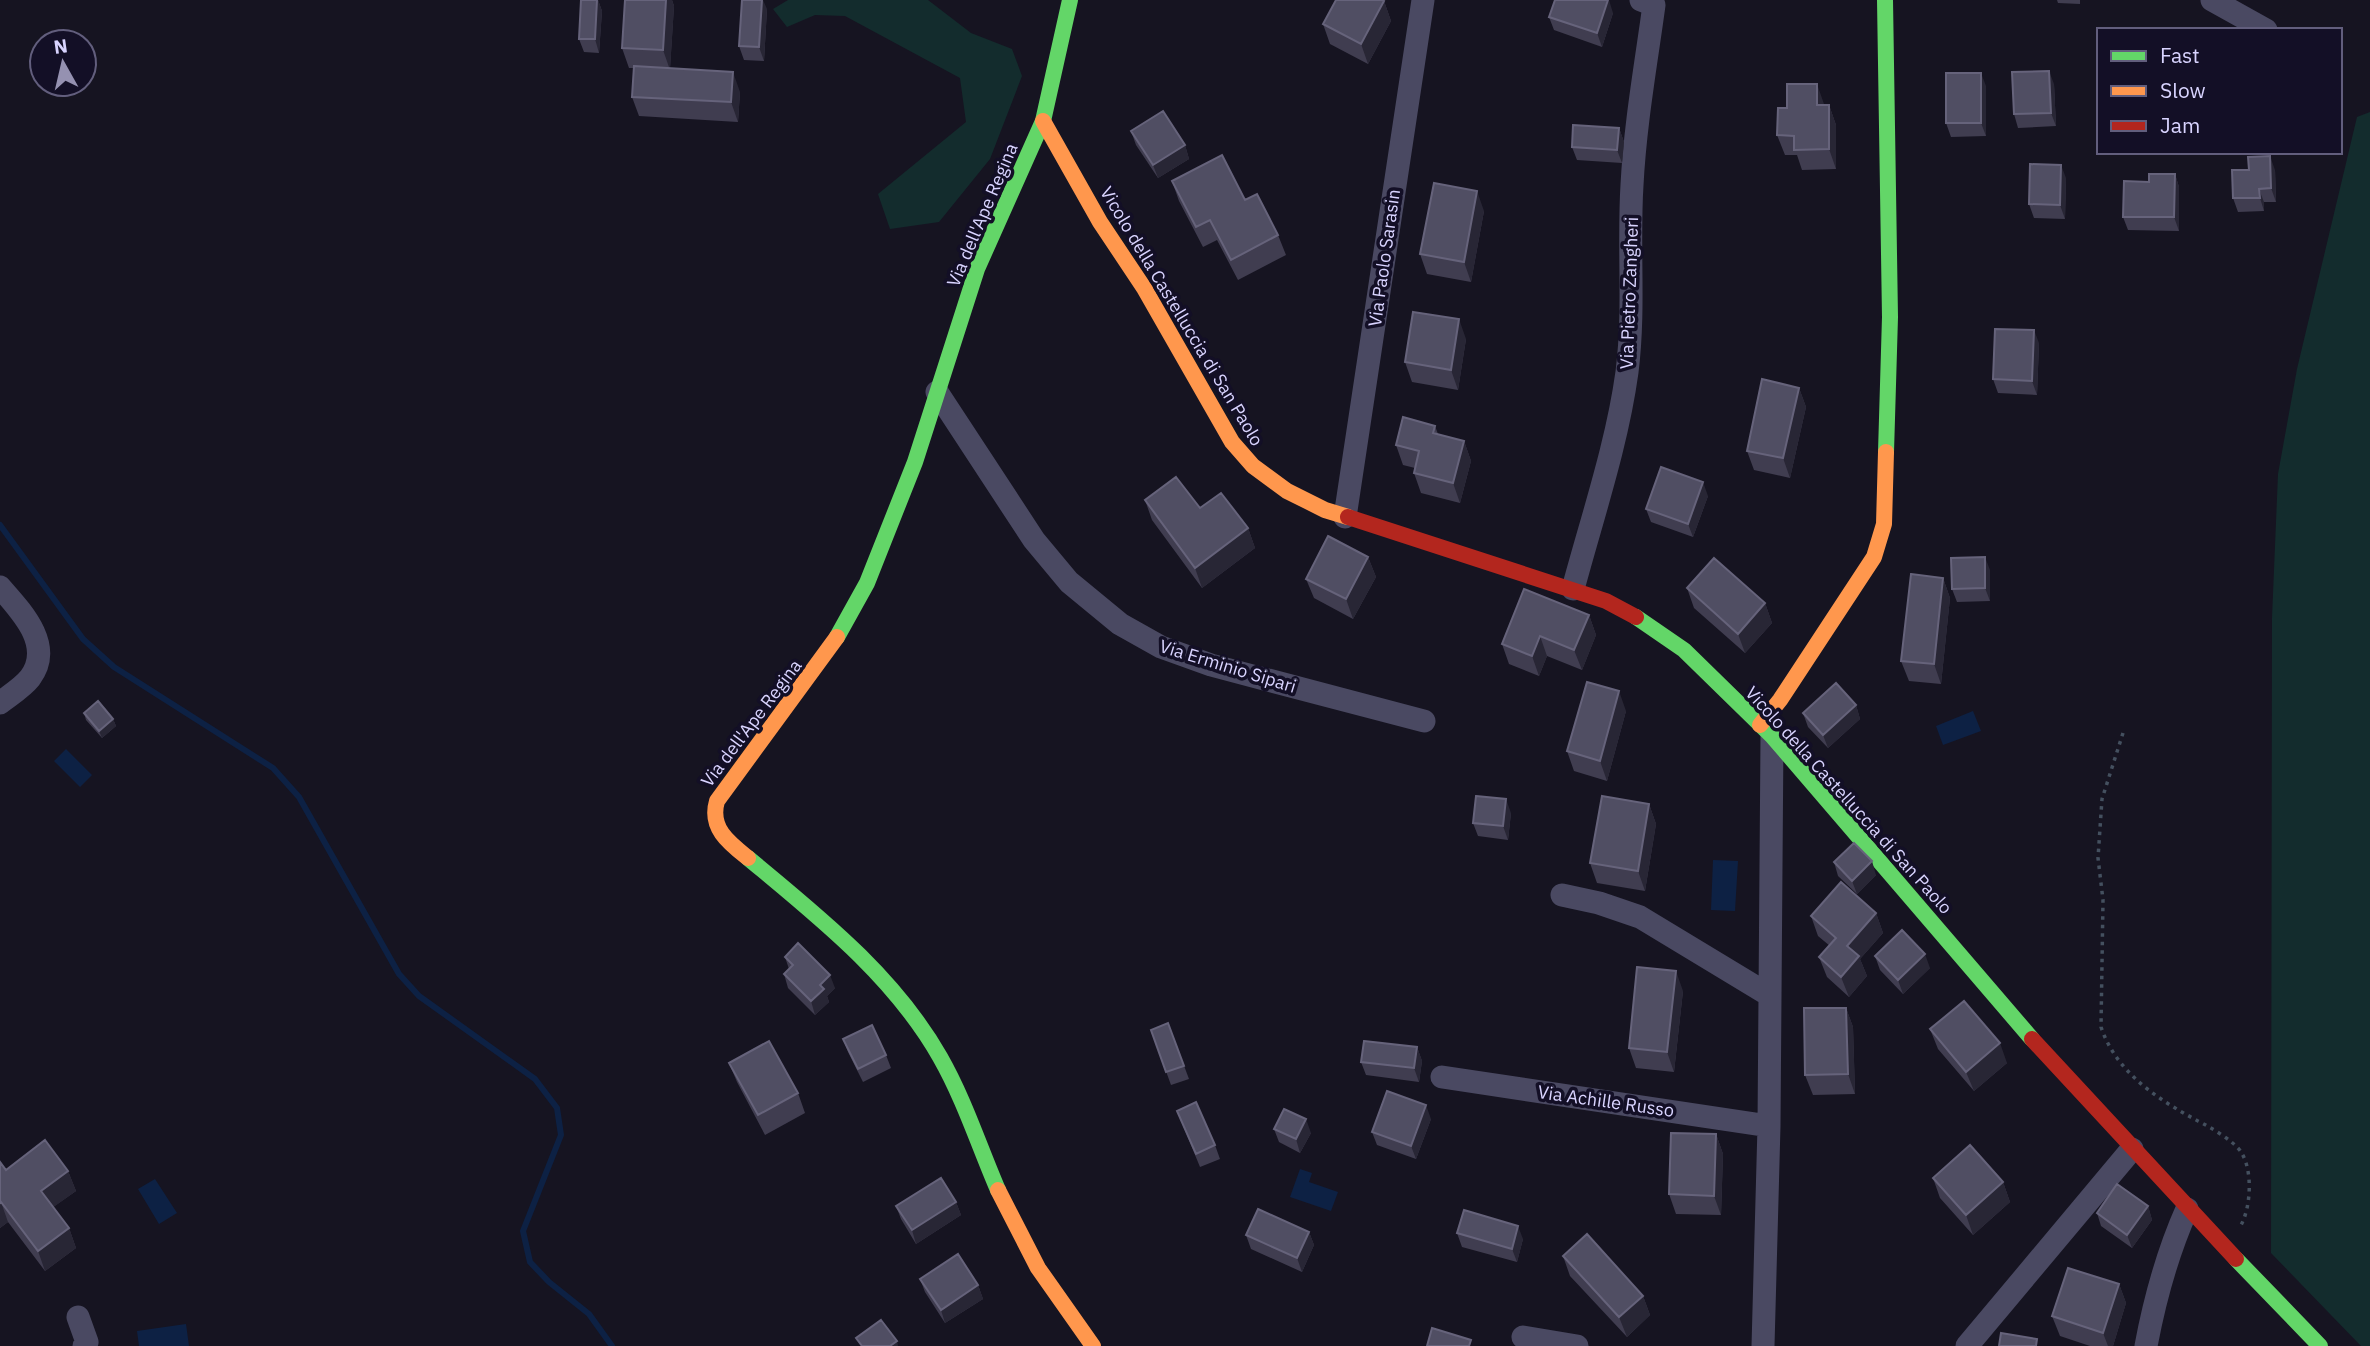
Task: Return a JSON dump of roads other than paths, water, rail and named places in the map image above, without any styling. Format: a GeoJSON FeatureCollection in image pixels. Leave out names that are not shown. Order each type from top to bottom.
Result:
{"type":"FeatureCollection","features":[{"type":"Feature","properties":{"kind":"street","name":"Via dell'Ape Regina"},"geometry":{"type":"LineString","coordinates":[[1070,0],[1044,121],[977,269],[915,462],[867,583],[839,635],[720,794],[714,818],[720,833],[728,842],[833,929],[866,961],[925,1032],[951,1077],[1021,1240],[1053,1293],[1094,1346]]}},
{"type":"Feature","properties":{"kind":"street","name":"Via Paolo Sarasin"},"geometry":{"type":"LineString","coordinates":[[1345,517],[1423,0]]}},
{"type":"Feature","properties":{"kind":"street","name":"Via Pietro Zangheri"},"geometry":{"type":"LineString","coordinates":[[1573,589],[1613,440],[1628,364],[1633,287],[1632,186],[1654,5],[1642,0]]}},
{"type":"Feature","properties":{"kind":"street"},"geometry":{"type":"LineString","coordinates":[[1763,1346],[1769,1126],[1766,731],[1780,700],[1865,573],[1874,557],[1884,524],[1890,317],[1885,0]]}},
{"type":"Feature","properties":{"kind":"street"},"geometry":{"type":"LineString","coordinates":[[2212,0],[2262,28]]}},
{"type":"Feature","properties":{"kind":"street","name":"Vicolo della Castelluccia di San Paolo"},"geometry":{"type":"LineString","coordinates":[[1044,121],[1100,222],[1144,288],[1238,450],[1275,484],[1310,503],[1345,517],[1573,589],[1621,608],[1660,632],[1703,667],[1766,731],[2030,1036],[2132,1149],[2214,1238],[2320,1346]]}},
{"type":"Feature","properties":{"kind":"street","name":"Via Erminio Sipari"},"geometry":{"type":"LineString","coordinates":[[937,392],[1041,548],[1079,591],[1120,624],[1161,647],[1211,665],[1424,721]]}},
{"type":"Feature","properties":{"kind":"street"},"geometry":{"type":"LineString","coordinates":[[0,587],[30,623],[36,640],[37,656],[35,669],[28,680],[0,703]]}},
{"type":"Feature","properties":{"kind":"street"},"geometry":{"type":"LineString","coordinates":[[1562,895],[1599,903],[1640,917],[1769,995]]}},
{"type":"Feature","properties":{"kind":"street","name":"Via Achille Russo"},"geometry":{"type":"LineString","coordinates":[[1442,1077],[1769,1126]]}},
{"type":"Feature","properties":{"kind":"street"},"geometry":{"type":"LineString","coordinates":[[1967,1346],[2132,1149]]}},
{"type":"Feature","properties":{"kind":"street"},"geometry":{"type":"LineString","coordinates":[[2146,1346],[2158,1287],[2174,1237],[2187,1209]]}},
{"type":"Feature","properties":{"kind":"street"},"geometry":{"type":"LineString","coordinates":[[78,1317],[87,1342],[84,1346]]}},
{"type":"Feature","properties":{"kind":"street"},"geometry":{"type":"LineString","coordinates":[[1523,1337],[1577,1346]]}},
{"type":"Feature","properties":{"kind":"water"},"geometry":{"type":"Polygon","coordinates":[[[1973,711],[1981,731],[1943,745],[1936,726],[1973,711]]]}},
{"type":"Feature","properties":{"kind":"water"},"geometry":{"type":"Polygon","coordinates":[[[66,749],[92,775],[80,787],[54,761],[66,749]]]}},
{"type":"Feature","properties":{"kind":"water"},"geometry":{"type":"Polygon","coordinates":[[[1713,860],[1738,861],[1735,911],[1711,910],[1713,860]]]}},
{"type":"Feature","properties":{"kind":"water"},"geometry":{"type":"Polygon","coordinates":[[[1300,1169],[1312,1173],[1309,1182],[1338,1192],[1331,1211],[1290,1197],[1300,1169]]]}},
{"type":"Feature","properties":{"kind":"water"},"geometry":{"type":"Polygon","coordinates":[[[155,1179],[177,1213],[159,1224],[138,1189],[155,1179]]]}},
{"type":"Feature","properties":{"kind":"water"},"geometry":{"type":"Polygon","coordinates":[[[186,1324],[189,1346],[139,1346],[137,1331],[186,1324]]]}},
{"type":"Feature","properties":{"kind":"waterway"},"geometry":{"type":"LineString","coordinates":[[0,525],[83,639],[114,667],[273,768],[299,797],[399,974],[419,996],[535,1079],[557,1108],[561,1135],[523,1231],[530,1262],[549,1282],[589,1314],[612,1346]]}}]}
